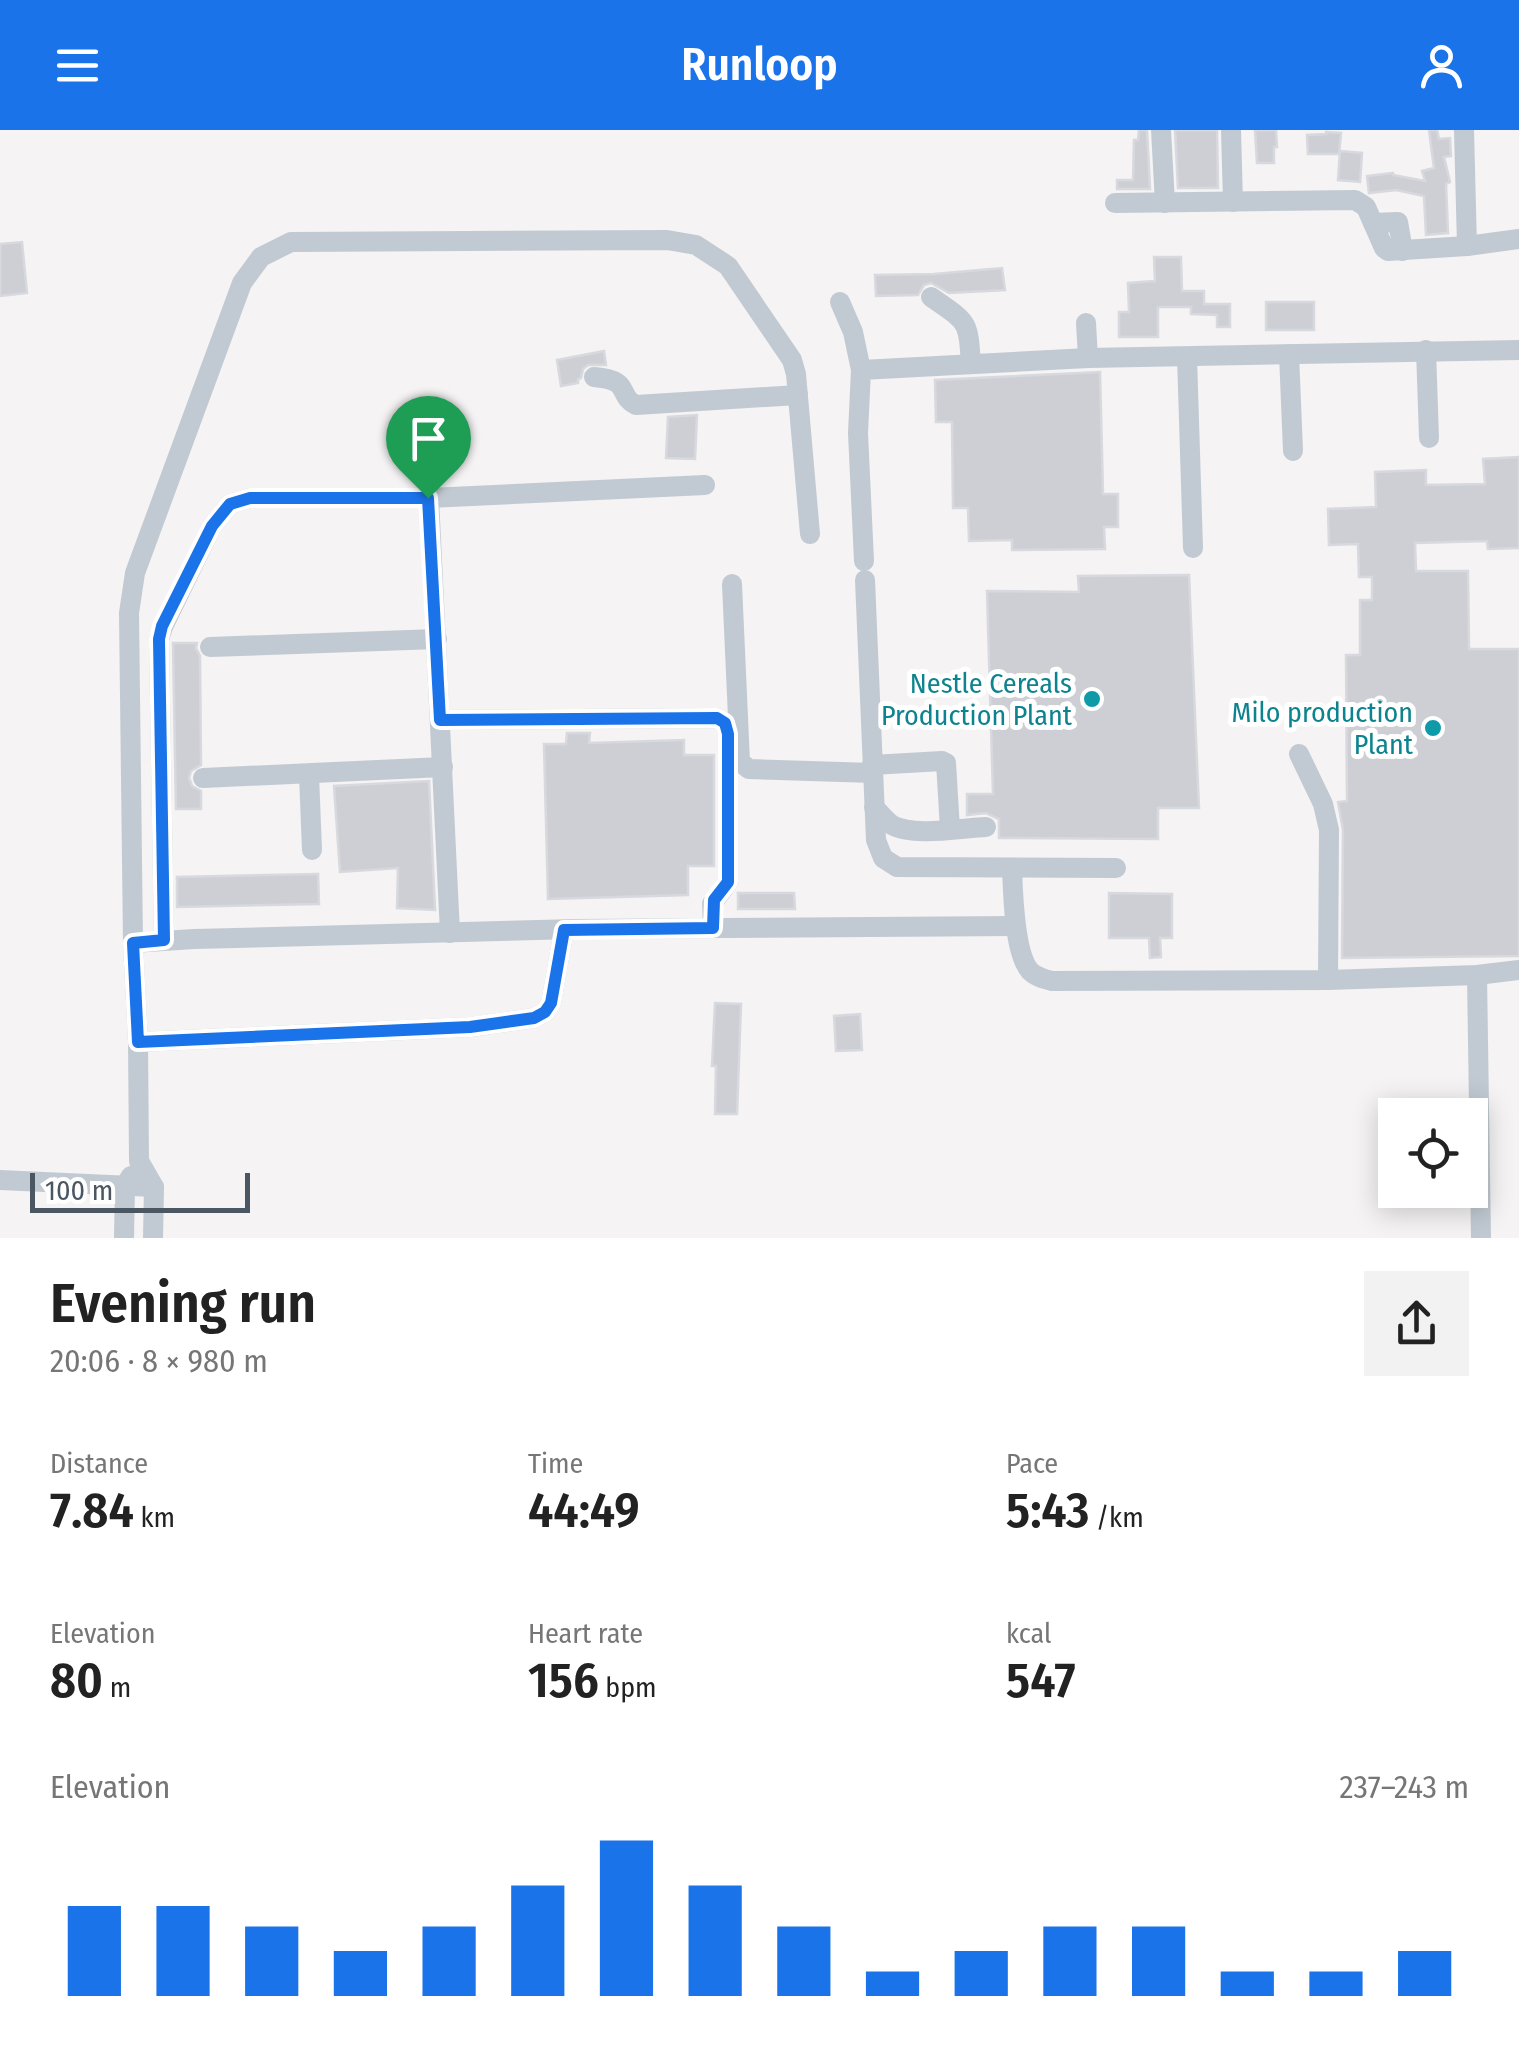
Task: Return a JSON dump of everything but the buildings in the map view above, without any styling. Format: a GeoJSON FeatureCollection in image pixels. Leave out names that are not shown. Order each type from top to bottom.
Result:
{"type":"FeatureCollection","features":[{"type":"Feature","properties":{"kind":"street"},"geometry":{"type":"LineString","coordinates":[[1161,130],[1165,203]]}},
{"type":"Feature","properties":{"kind":"street"},"geometry":{"type":"LineString","coordinates":[[1232,130],[1233,202]]}},
{"type":"Feature","properties":{"kind":"street"},"geometry":{"type":"LineString","coordinates":[[1464,130],[1467,246]]}},
{"type":"Feature","properties":{"kind":"street"},"geometry":{"type":"LineString","coordinates":[[1115,203],[1355,200],[1366,207],[1388,250],[1519,239]]}},
{"type":"Feature","properties":{"kind":"street"},"geometry":{"type":"LineString","coordinates":[[154,1238],[154,1187],[139,1160],[129,613],[135,574],[242,283],[261,257],[290,242],[682,241],[696,245],[728,266],[792,360],[810,534]]}},
{"type":"Feature","properties":{"kind":"street"},"geometry":{"type":"LineString","coordinates":[[931,297],[964,322],[971,364]]}},
{"type":"Feature","properties":{"kind":"street"},"geometry":{"type":"LineString","coordinates":[[840,302],[853,332],[861,370],[858,432],[874,807],[876,840],[884,858],[898,867],[1116,868]]}},
{"type":"Feature","properties":{"kind":"street"},"geometry":{"type":"LineString","coordinates":[[1086,323],[1088,358]]}},
{"type":"Feature","properties":{"kind":"street"},"geometry":{"type":"LineString","coordinates":[[1426,350],[1429,438]]}},
{"type":"Feature","properties":{"kind":"street"},"geometry":{"type":"LineString","coordinates":[[861,370],[1088,358],[1519,350]]}},
{"type":"Feature","properties":{"kind":"street"},"geometry":{"type":"LineString","coordinates":[[1289,354],[1293,450]]}},
{"type":"Feature","properties":{"kind":"street"},"geometry":{"type":"LineString","coordinates":[[1187,356],[1193,548]]}},
{"type":"Feature","properties":{"kind":"street"},"geometry":{"type":"LineString","coordinates":[[594,377],[611,378],[620,384],[634,404],[798,395]]}},
{"type":"Feature","properties":{"kind":"street"},"geometry":{"type":"LineString","coordinates":[[164,940],[159,639],[212,526],[230,504],[250,498],[428,498],[705,485]]}},
{"type":"Feature","properties":{"kind":"street"},"geometry":{"type":"LineString","coordinates":[[428,498],[450,933]]}},
{"type":"Feature","properties":{"kind":"street"},"geometry":{"type":"LineString","coordinates":[[732,584],[740,762],[750,769],[873,769],[942,761],[946,763],[950,829]]}},
{"type":"Feature","properties":{"kind":"street"},"geometry":{"type":"LineString","coordinates":[[210,646],[437,639]]}},
{"type":"Feature","properties":{"kind":"street"},"geometry":{"type":"LineString","coordinates":[[440,720],[717,718],[725,723],[728,882],[714,900],[713,928]]}},
{"type":"Feature","properties":{"kind":"street"},"geometry":{"type":"LineString","coordinates":[[1299,754],[1323,804],[1329,830],[1328,980]]}},
{"type":"Feature","properties":{"kind":"street"},"geometry":{"type":"LineString","coordinates":[[202,778],[442,767]]}},
{"type":"Feature","properties":{"kind":"street"},"geometry":{"type":"LineString","coordinates":[[310,775],[312,850]]}},
{"type":"Feature","properties":{"kind":"street"},"geometry":{"type":"LineString","coordinates":[[874,807],[903,829],[986,827]]}},
{"type":"Feature","properties":{"kind":"street"},"geometry":{"type":"LineString","coordinates":[[1012,868],[1014,926],[1027,968],[1034,976],[1052,981],[1328,980],[1519,970]]}},
{"type":"Feature","properties":{"kind":"street"},"geometry":{"type":"LineString","coordinates":[[133,943],[564,930],[1014,926]]}},
{"type":"Feature","properties":{"kind":"street"},"geometry":{"type":"LineString","coordinates":[[138,1042],[470,1027],[534,1018],[551,1003],[564,930]]}},
{"type":"Feature","properties":{"kind":"street"},"geometry":{"type":"LineString","coordinates":[[1477,975],[1481,1238]]}},
{"type":"Feature","properties":{"kind":"street"},"geometry":{"type":"LineString","coordinates":[[124,1238],[125,1186],[139,1160]]}},
{"type":"Feature","properties":{"kind":"street"},"geometry":{"type":"LineString","coordinates":[[0,1180],[154,1187]]}},
{"type":"Feature","properties":{"kind":"place","name":"Nestle Cereals Production Plant"},"geometry":{"type":"Point","coordinates":[1092,699]}},
{"type":"Feature","properties":{"kind":"place","name":"Milo production Plant"},"geometry":{"type":"Point","coordinates":[1433,728]}},
{"type":"Feature","properties":{"kind":"route"},"geometry":{"type":"LineString","coordinates":[[250,498],[428,498],[440,720],[717,718],[725,723],[728,882],[712,904],[713,928],[564,930],[551,1003],[534,1018],[470,1027],[138,1042],[133,943],[164,940],[159,639],[212,526],[230,504],[250,498]]}}]}
